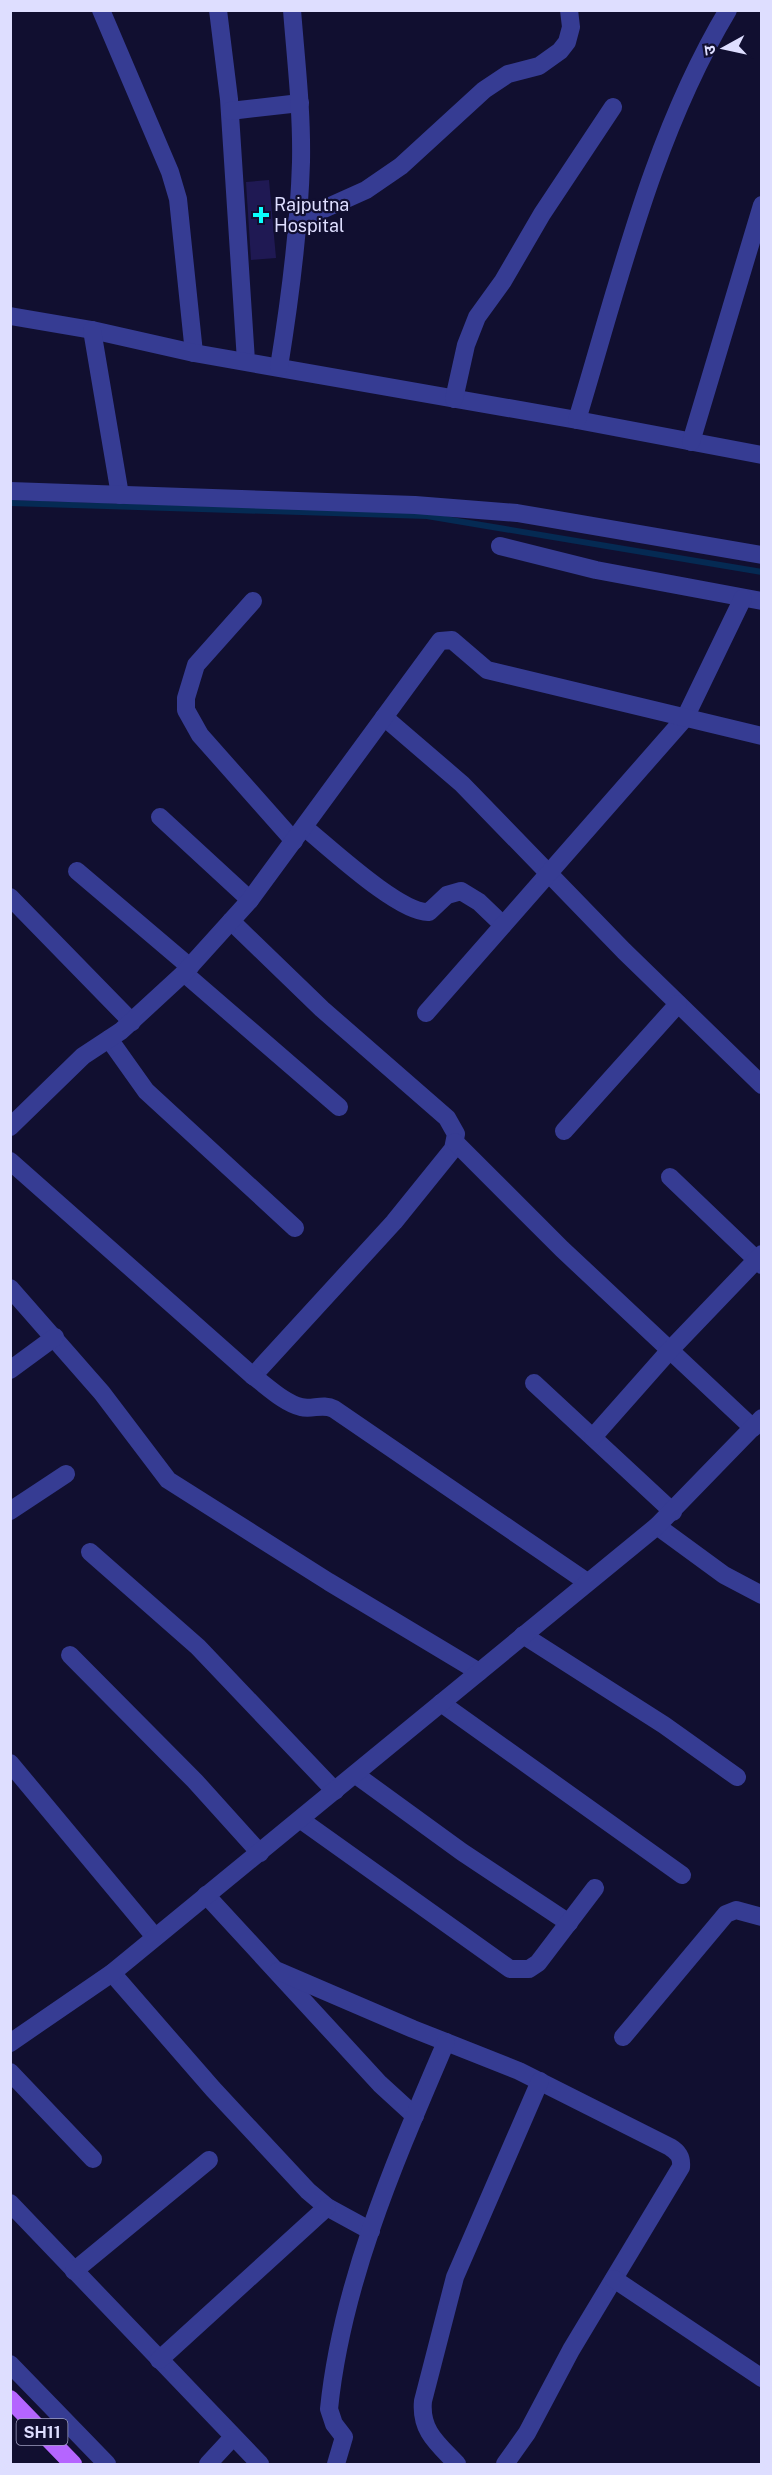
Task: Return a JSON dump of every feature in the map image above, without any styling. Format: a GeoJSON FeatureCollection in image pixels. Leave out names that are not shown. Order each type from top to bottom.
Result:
{"type":"FeatureCollection","features":[{"type":"Feature","properties":{"kind":"main road","name":"SH11"},"geometry":{"type":"LineString","coordinates":[[10,2399],[74,2464]]}},
{"type":"Feature","properties":{"kind":"street"},"geometry":{"type":"LineString","coordinates":[[101,10],[170,172],[178,199],[194,353]]}},
{"type":"Feature","properties":{"kind":"street"},"geometry":{"type":"LineString","coordinates":[[218,10],[230,111],[246,361]]}},
{"type":"Feature","properties":{"kind":"street"},"geometry":{"type":"LineString","coordinates":[[279,367],[292,289],[301,161],[300,103],[292,10]]}},
{"type":"Feature","properties":{"kind":"street"},"geometry":{"type":"LineString","coordinates":[[297,221],[366,190],[401,166],[484,90],[508,75],[539,66],[560,51],[567,42],[571,27],[569,10]]}},
{"type":"Feature","properties":{"kind":"street"},"geometry":{"type":"LineString","coordinates":[[578,420],[645,195],[704,51],[728,10]]}},
{"type":"Feature","properties":{"kind":"street"},"geometry":{"type":"LineString","coordinates":[[230,111],[300,103]]}},
{"type":"Feature","properties":{"kind":"street"},"geometry":{"type":"LineString","coordinates":[[454,399],[466,345],[477,317],[504,281],[542,214],[613,107]]}},
{"type":"Feature","properties":{"kind":"street"},"geometry":{"type":"LineString","coordinates":[[691,442],[762,206]]}},
{"type":"Feature","properties":{"kind":"street"},"geometry":{"type":"LineString","coordinates":[[10,316],[92,330],[194,353],[578,420],[762,455]]}},
{"type":"Feature","properties":{"kind":"street"},"geometry":{"type":"LineString","coordinates":[[92,330],[120,495]]}},
{"type":"Feature","properties":{"kind":"street"},"geometry":{"type":"LineString","coordinates":[[10,491],[415,505],[517,513],[762,555]]}},
{"type":"Feature","properties":{"kind":"street"},"geometry":{"type":"LineString","coordinates":[[500,546],[596,570],[762,601]]}},
{"type":"Feature","properties":{"kind":"street"},"geometry":{"type":"LineString","coordinates":[[426,1013],[685,718],[743,598]]}},
{"type":"Feature","properties":{"kind":"street"},"geometry":{"type":"LineString","coordinates":[[253,601],[196,665],[186,698],[186,710],[200,735],[299,834],[394,899],[411,909],[429,912],[447,895],[461,891],[479,902],[503,924]]}},
{"type":"Feature","properties":{"kind":"street"},"geometry":{"type":"LineString","coordinates":[[10,1128],[83,1056],[132,1022],[187,970],[250,900],[433,648],[445,639],[452,640],[487,670],[762,736]]}},
{"type":"Feature","properties":{"kind":"street"},"geometry":{"type":"LineString","coordinates":[[384,717],[462,784],[678,1004],[762,1085]]}},
{"type":"Feature","properties":{"kind":"street"},"geometry":{"type":"LineString","coordinates":[[160,817],[250,900]]}},
{"type":"Feature","properties":{"kind":"street"},"geometry":{"type":"LineString","coordinates":[[77,871],[339,1107]]}},
{"type":"Feature","properties":{"kind":"street"},"geometry":{"type":"LineString","coordinates":[[10,897],[132,1022]]}},
{"type":"Feature","properties":{"kind":"street"},"geometry":{"type":"LineString","coordinates":[[231,921],[322,1009],[447,1118],[453,1126],[455,1142],[453,1149],[394,1222],[253,1376]]}},
{"type":"Feature","properties":{"kind":"street"},"geometry":{"type":"LineString","coordinates":[[564,1131],[678,1004]]}},
{"type":"Feature","properties":{"kind":"street"},"geometry":{"type":"LineString","coordinates":[[109,1039],[146,1091],[295,1228]]}},
{"type":"Feature","properties":{"kind":"street"},"geometry":{"type":"LineString","coordinates":[[10,2043],[112,1973],[657,1526],[757,1423],[670,1350],[562,1250],[455,1142]]}},
{"type":"Feature","properties":{"kind":"street"},"geometry":{"type":"LineString","coordinates":[[10,1161],[253,1376],[297,1406],[334,1408],[587,1582]]}},
{"type":"Feature","properties":{"kind":"street"},"geometry":{"type":"LineString","coordinates":[[593,1437],[670,1350],[760,1260],[670,1177]]}},
{"type":"Feature","properties":{"kind":"street"},"geometry":{"type":"LineString","coordinates":[[10,1288],[55,1337],[114,1408],[168,1480],[329,1582],[479,1672]]}},
{"type":"Feature","properties":{"kind":"street"},"geometry":{"type":"LineString","coordinates":[[10,1370],[55,1337]]}},
{"type":"Feature","properties":{"kind":"street"},"geometry":{"type":"LineString","coordinates":[[534,1383],[673,1512]]}},
{"type":"Feature","properties":{"kind":"street"},"geometry":{"type":"LineString","coordinates":[[10,1511],[66,1474]]}},
{"type":"Feature","properties":{"kind":"street"},"geometry":{"type":"LineString","coordinates":[[657,1526],[724,1575],[762,1595]]}},
{"type":"Feature","properties":{"kind":"street"},"geometry":{"type":"LineString","coordinates":[[90,1552],[198,1647],[336,1791]]}},
{"type":"Feature","properties":{"kind":"street"},"geometry":{"type":"LineString","coordinates":[[523,1635],[664,1725],[737,1777]]}},
{"type":"Feature","properties":{"kind":"street"},"geometry":{"type":"LineString","coordinates":[[70,1655],[195,1781],[260,1852]]}},
{"type":"Feature","properties":{"kind":"street"},"geometry":{"type":"LineString","coordinates":[[441,1703],[682,1875]]}},
{"type":"Feature","properties":{"kind":"street"},"geometry":{"type":"LineString","coordinates":[[10,1763],[155,1937]]}},
{"type":"Feature","properties":{"kind":"street"},"geometry":{"type":"LineString","coordinates":[[356,1775],[462,1852],[568,1923]]}},
{"type":"Feature","properties":{"kind":"street"},"geometry":{"type":"LineString","coordinates":[[301,1820],[510,1969],[529,1969],[537,1963],[595,1888]]}},
{"type":"Feature","properties":{"kind":"street"},"geometry":{"type":"LineString","coordinates":[[206,1896],[278,1971],[380,2084],[414,2116]]}},
{"type":"Feature","properties":{"kind":"street"},"geometry":{"type":"LineString","coordinates":[[623,2037],[726,1914],[736,1910],[762,1917]]}},
{"type":"Feature","properties":{"kind":"street"},"geometry":{"type":"LineString","coordinates":[[278,1971],[540,2081],[678,2152],[681,2167],[571,2350],[527,2433],[505,2464]]}},
{"type":"Feature","properties":{"kind":"street"},"geometry":{"type":"LineString","coordinates":[[112,1973],[213,2090],[308,2191],[327,2207],[371,2231]]}},
{"type":"Feature","properties":{"kind":"street"},"geometry":{"type":"LineString","coordinates":[[336,2464],[344,2437],[331,2418],[330,2400],[352,2287],[414,2116],[446,2042]]}},
{"type":"Feature","properties":{"kind":"street"},"geometry":{"type":"LineString","coordinates":[[10,2072],[93,2159]]}},
{"type":"Feature","properties":{"kind":"street"},"geometry":{"type":"LineString","coordinates":[[457,2464],[428,2432],[422,2413],[423,2401],[455,2277],[540,2081]]}},
{"type":"Feature","properties":{"kind":"street"},"geometry":{"type":"LineString","coordinates":[[74,2271],[209,2160]]}},
{"type":"Feature","properties":{"kind":"street"},"geometry":{"type":"LineString","coordinates":[[10,2203],[260,2464]]}},
{"type":"Feature","properties":{"kind":"street"},"geometry":{"type":"LineString","coordinates":[[159,2360],[327,2207]]}},
{"type":"Feature","properties":{"kind":"street"},"geometry":{"type":"LineString","coordinates":[[614,2279],[762,2378]]}},
{"type":"Feature","properties":{"kind":"street"},"geometry":{"type":"LineString","coordinates":[[10,2364],[107,2464]]}},
{"type":"Feature","properties":{"kind":"street"},"geometry":{"type":"LineString","coordinates":[[208,2464],[232,2437]]}},
{"type":"Feature","properties":{"kind":"building"},"geometry":{"type":"Polygon","coordinates":[[[269,180],[276,258],[251,260],[246,182],[269,180]]]}},
{"type":"Feature","properties":{"kind":"waterway"},"geometry":{"type":"LineString","coordinates":[[10,503],[427,516],[762,572]]}},
{"type":"Feature","properties":{"kind":"place","name":"Rajputna Hospital"},"geometry":{"type":"Point","coordinates":[261,215]}}]}
